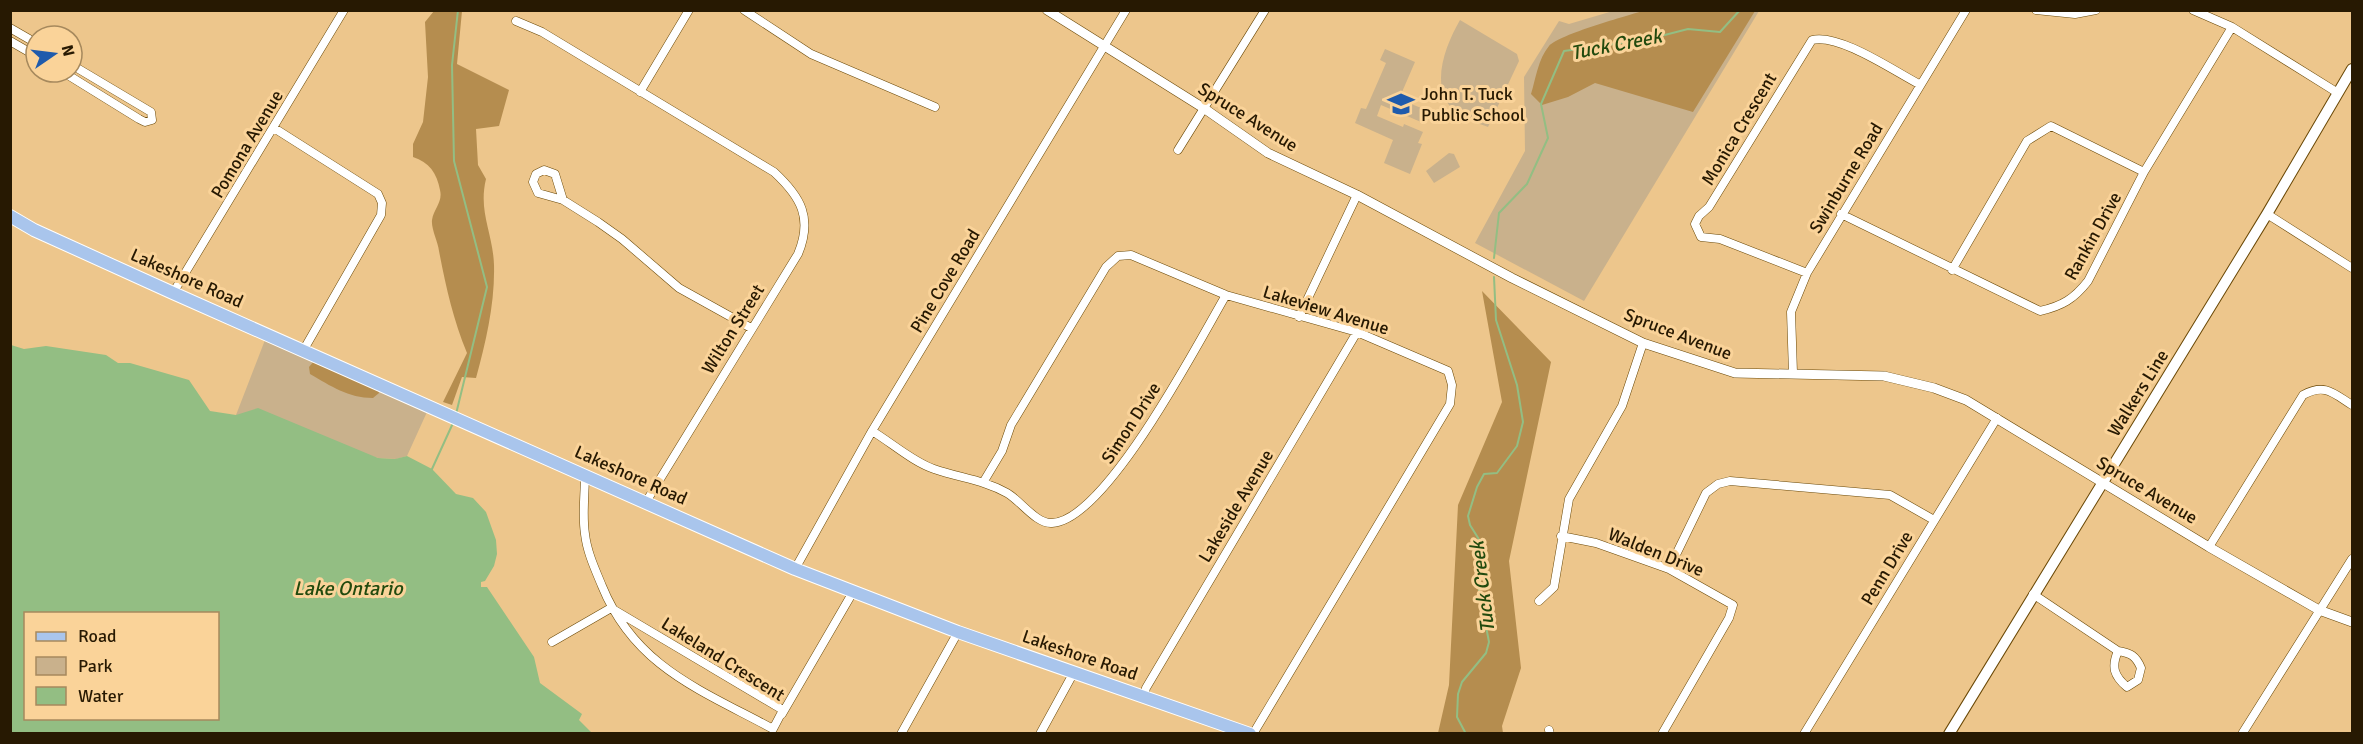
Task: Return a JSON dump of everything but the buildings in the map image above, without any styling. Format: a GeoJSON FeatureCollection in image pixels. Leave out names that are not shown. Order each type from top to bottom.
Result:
{"type":"FeatureCollection","features":[{"type":"Feature","properties":{"kind":"main road","name":"Walkers Line"},"geometry":{"type":"LineString","coordinates":[[1949,734],[2267,214],[2352,69]]}},
{"type":"Feature","properties":{"kind":"main road","name":"Lakeshore Road"},"geometry":{"type":"LineString","coordinates":[[10,216],[34,230],[173,293],[795,569],[958,632],[1251,734]]}},
{"type":"Feature","properties":{"kind":"street","name":"Pomona Avenue"},"geometry":{"type":"LineString","coordinates":[[173,293],[344,10]]}},
{"type":"Feature","properties":{"kind":"street"},"geometry":{"type":"LineString","coordinates":[[640,92],[689,10]]}},
{"type":"Feature","properties":{"kind":"street"},"geometry":{"type":"LineString","coordinates":[[744,10],[811,54],[935,107]]}},
{"type":"Feature","properties":{"kind":"street","name":"Spruce Avenue"},"geometry":{"type":"LineString","coordinates":[[1047,10],[1205,109],[1268,153],[1357,195],[1512,278],[1643,343],[1735,374],[1884,376],[1934,388],[1966,400],[2209,547],[2319,610],[2352,622]]}},
{"type":"Feature","properties":{"kind":"street","name":"Pine Cove Road"},"geometry":{"type":"LineString","coordinates":[[795,569],[872,431],[1126,10]]}},
{"type":"Feature","properties":{"kind":"street"},"geometry":{"type":"LineString","coordinates":[[1178,150],[1265,10]]}},
{"type":"Feature","properties":{"kind":"street","name":"Swinburne Road"},"geometry":{"type":"LineString","coordinates":[[1793,373],[1791,312],[1807,273],[1966,10]]}},
{"type":"Feature","properties":{"kind":"street"},"geometry":{"type":"LineString","coordinates":[[2036,10],[2075,14],[2096,10]]}},
{"type":"Feature","properties":{"kind":"street"},"geometry":{"type":"LineString","coordinates":[[2193,10],[2232,27],[2338,93]]}},
{"type":"Feature","properties":{"kind":"street","name":"Wilton Street"},"geometry":{"type":"LineString","coordinates":[[516,21],[542,32],[774,172],[792,189],[803,209],[805,237],[798,254],[646,502]]}},
{"type":"Feature","properties":{"kind":"street","name":"Rankin Drive"},"geometry":{"type":"LineString","coordinates":[[1841,214],[2040,311],[2057,307],[2076,297],[2088,281],[2144,172],[2232,27]]}},
{"type":"Feature","properties":{"kind":"street"},"geometry":{"type":"LineString","coordinates":[[10,28],[24,36]]}},
{"type":"Feature","properties":{"kind":"street","name":"Monica Crescent"},"geometry":{"type":"LineString","coordinates":[[1807,273],[1719,239],[1701,237],[1695,224],[1699,216],[1709,207],[1812,40],[1823,37],[1837,42],[1920,84]]}},
{"type":"Feature","properties":{"kind":"street"},"geometry":{"type":"LineString","coordinates":[[10,41],[24,49]]}},
{"type":"Feature","properties":{"kind":"street"},"geometry":{"type":"LineString","coordinates":[[83,84],[139,119],[145,122],[152,120],[151,112],[84,72]]}},
{"type":"Feature","properties":{"kind":"street"},"geometry":{"type":"LineString","coordinates":[[1952,270],[2027,141],[2038,132],[2051,126],[2067,132],[2144,172]]}},
{"type":"Feature","properties":{"kind":"street"},"geometry":{"type":"LineString","coordinates":[[274,128],[378,194],[382,202],[381,215],[303,351]]}},
{"type":"Feature","properties":{"kind":"street"},"geometry":{"type":"LineString","coordinates":[[562,200],[555,174],[544,170],[536,174],[533,182],[538,193],[562,200],[622,239],[679,288],[751,328]]}},
{"type":"Feature","properties":{"kind":"street"},"geometry":{"type":"LineString","coordinates":[[1299,317],[1357,195]]}},
{"type":"Feature","properties":{"kind":"street"},"geometry":{"type":"LineString","coordinates":[[2267,214],[2352,268]]}},
{"type":"Feature","properties":{"kind":"street","name":"Lakeview Avenue"},"geometry":{"type":"LineString","coordinates":[[984,482],[1002,451],[1011,425],[1106,267],[1118,256],[1131,255],[1226,295],[1357,332],[1448,371],[1452,385],[1450,404],[1251,734]]}},
{"type":"Feature","properties":{"kind":"street","name":"Simon Drive"},"geometry":{"type":"LineString","coordinates":[[872,431],[933,469],[984,482],[1009,494],[1043,521],[1058,522],[1073,514],[1116,476],[1143,436],[1226,295]]}},
{"type":"Feature","properties":{"kind":"street","name":"Lakeside Avenue"},"geometry":{"type":"LineString","coordinates":[[1144,697],[1146,688],[1357,332]]}},
{"type":"Feature","properties":{"kind":"street"},"geometry":{"type":"LineString","coordinates":[[1539,601],[1554,587],[1569,499],[1622,406],[1643,343]]}},
{"type":"Feature","properties":{"kind":"street"},"geometry":{"type":"LineString","coordinates":[[2209,547],[2303,395],[2315,388],[2326,389],[2352,405]]}},
{"type":"Feature","properties":{"kind":"street","name":"Penn Drive"},"geometry":{"type":"LineString","coordinates":[[1804,734],[1996,418]]}},
{"type":"Feature","properties":{"kind":"street","name":"Lakeland Crescent"},"geometry":{"type":"LineString","coordinates":[[585,474],[584,532],[590,559],[611,608],[616,618],[650,658],[683,681],[772,731],[783,710],[611,608]]}},
{"type":"Feature","properties":{"kind":"street"},"geometry":{"type":"LineString","coordinates":[[1669,569],[1706,494],[1718,484],[1730,481],[1890,495],[1934,520]]}},
{"type":"Feature","properties":{"kind":"street","name":"Walden Drive"},"geometry":{"type":"LineString","coordinates":[[1561,536],[1596,543],[1669,569],[1730,602],[1732,609],[1662,734]]}},
{"type":"Feature","properties":{"kind":"street"},"geometry":{"type":"LineString","coordinates":[[2241,734],[2352,559]]}},
{"type":"Feature","properties":{"kind":"street"},"geometry":{"type":"LineString","coordinates":[[772,731],[853,592]]}},
{"type":"Feature","properties":{"kind":"street"},"geometry":{"type":"LineString","coordinates":[[2034,594],[2118,651],[2130,653],[2137,658],[2141,668],[2138,680],[2127,687],[2114,673],[2113,662],[2118,651]]}},
{"type":"Feature","properties":{"kind":"street"},"geometry":{"type":"LineString","coordinates":[[552,642],[611,608]]}},
{"type":"Feature","properties":{"kind":"street"},"geometry":{"type":"LineString","coordinates":[[901,734],[958,632]]}},
{"type":"Feature","properties":{"kind":"street"},"geometry":{"type":"LineString","coordinates":[[1040,734],[1074,672]]}},
{"type":"Feature","properties":{"kind":"green space"},"geometry":{"type":"Polygon","coordinates":[[[1613,11],[1759,11],[1584,301],[1475,243],[1525,151],[1524,77],[1559,21],[1569,24],[1613,11]]]}},
{"type":"Feature","properties":{"kind":"green space"},"geometry":{"type":"Polygon","coordinates":[[[1460,20],[1517,54],[1519,61],[1488,127],[1458,114],[1443,93],[1441,81],[1445,55],[1460,20]]]}},
{"type":"Feature","properties":{"kind":"green space"},"geometry":{"type":"Polygon","coordinates":[[[1385,49],[1415,62],[1399,99],[1426,110],[1421,122],[1381,105],[1377,116],[1403,127],[1404,124],[1423,132],[1418,143],[1422,144],[1410,174],[1384,163],[1393,140],[1355,123],[1361,108],[1366,109],[1386,63],[1380,60],[1385,49]]]}},
{"type":"Feature","properties":{"kind":"green space"},"geometry":{"type":"Polygon","coordinates":[[[1449,153],[1454,154],[1460,167],[1434,183],[1426,171],[1449,153]]]}},
{"type":"Feature","properties":{"kind":"green space"},"geometry":{"type":"Polygon","coordinates":[[[265,340],[427,412],[407,456],[396,459],[378,458],[236,415],[265,340]]]}},
{"type":"Feature","properties":{"kind":"shaded area"},"geometry":{"type":"Polygon","coordinates":[[[1646,10],[1755,11],[1693,112],[1595,83],[1568,97],[1542,105],[1531,94],[1540,63],[1549,46],[1566,36],[1646,10]]]}},
{"type":"Feature","properties":{"kind":"shaded area"},"geometry":{"type":"Polygon","coordinates":[[[434,11],[462,11],[457,64],[509,90],[499,126],[476,129],[478,165],[486,179],[484,202],[493,253],[493,294],[476,378],[462,377],[452,405],[443,402],[467,353],[450,303],[433,227],[432,220],[441,194],[439,184],[428,165],[413,157],[413,144],[423,122],[428,77],[425,22],[434,11]]]}},
{"type":"Feature","properties":{"kind":"shaded area"},"geometry":{"type":"Polygon","coordinates":[[[1482,291],[1551,362],[1509,561],[1521,668],[1502,726],[1503,733],[1438,733],[1449,685],[1458,505],[1502,402],[1482,291]]]}},
{"type":"Feature","properties":{"kind":"shaded area"},"geometry":{"type":"Polygon","coordinates":[[[314,361],[377,386],[379,393],[373,398],[356,396],[333,387],[310,374],[309,367],[314,361]]]}},
{"type":"Feature","properties":{"kind":"water","name":"Lake Ontario"},"geometry":{"type":"Polygon","coordinates":[[[11,345],[24,349],[46,346],[106,355],[118,363],[130,363],[189,380],[210,411],[236,415],[258,408],[378,458],[395,459],[407,456],[432,469],[456,494],[473,498],[486,512],[496,540],[497,554],[494,566],[485,581],[481,582],[481,587],[487,587],[534,657],[540,683],[582,714],[579,720],[592,733],[11,733],[11,345]]]}},
{"type":"Feature","properties":{"kind":"waterway"},"geometry":{"type":"LineString","coordinates":[[456,414],[487,287],[454,161],[452,65],[458,10]]}},
{"type":"Feature","properties":{"kind":"waterway","name":"Tuck Creek"},"geometry":{"type":"LineString","coordinates":[[1494,258],[1499,213],[1527,184],[1548,138],[1541,104],[1564,51],[1649,39],[1688,29],[1720,32],[1740,10]]}},
{"type":"Feature","properties":{"kind":"waterway","name":"Tuck Creek"},"geometry":{"type":"LineString","coordinates":[[1466,734],[1457,717],[1458,694],[1462,682],[1486,653],[1489,642],[1479,590],[1480,541],[1470,525],[1468,516],[1477,487],[1484,474],[1497,473],[1517,446],[1523,422],[1517,385],[1496,320],[1494,277]]}},
{"type":"Feature","properties":{"kind":"waterway"},"geometry":{"type":"LineString","coordinates":[[432,469],[453,423]]}},
{"type":"Feature","properties":{"kind":"place","name":"John T. Tuck Public School"},"geometry":{"type":"Point","coordinates":[1401,104]}}]}
